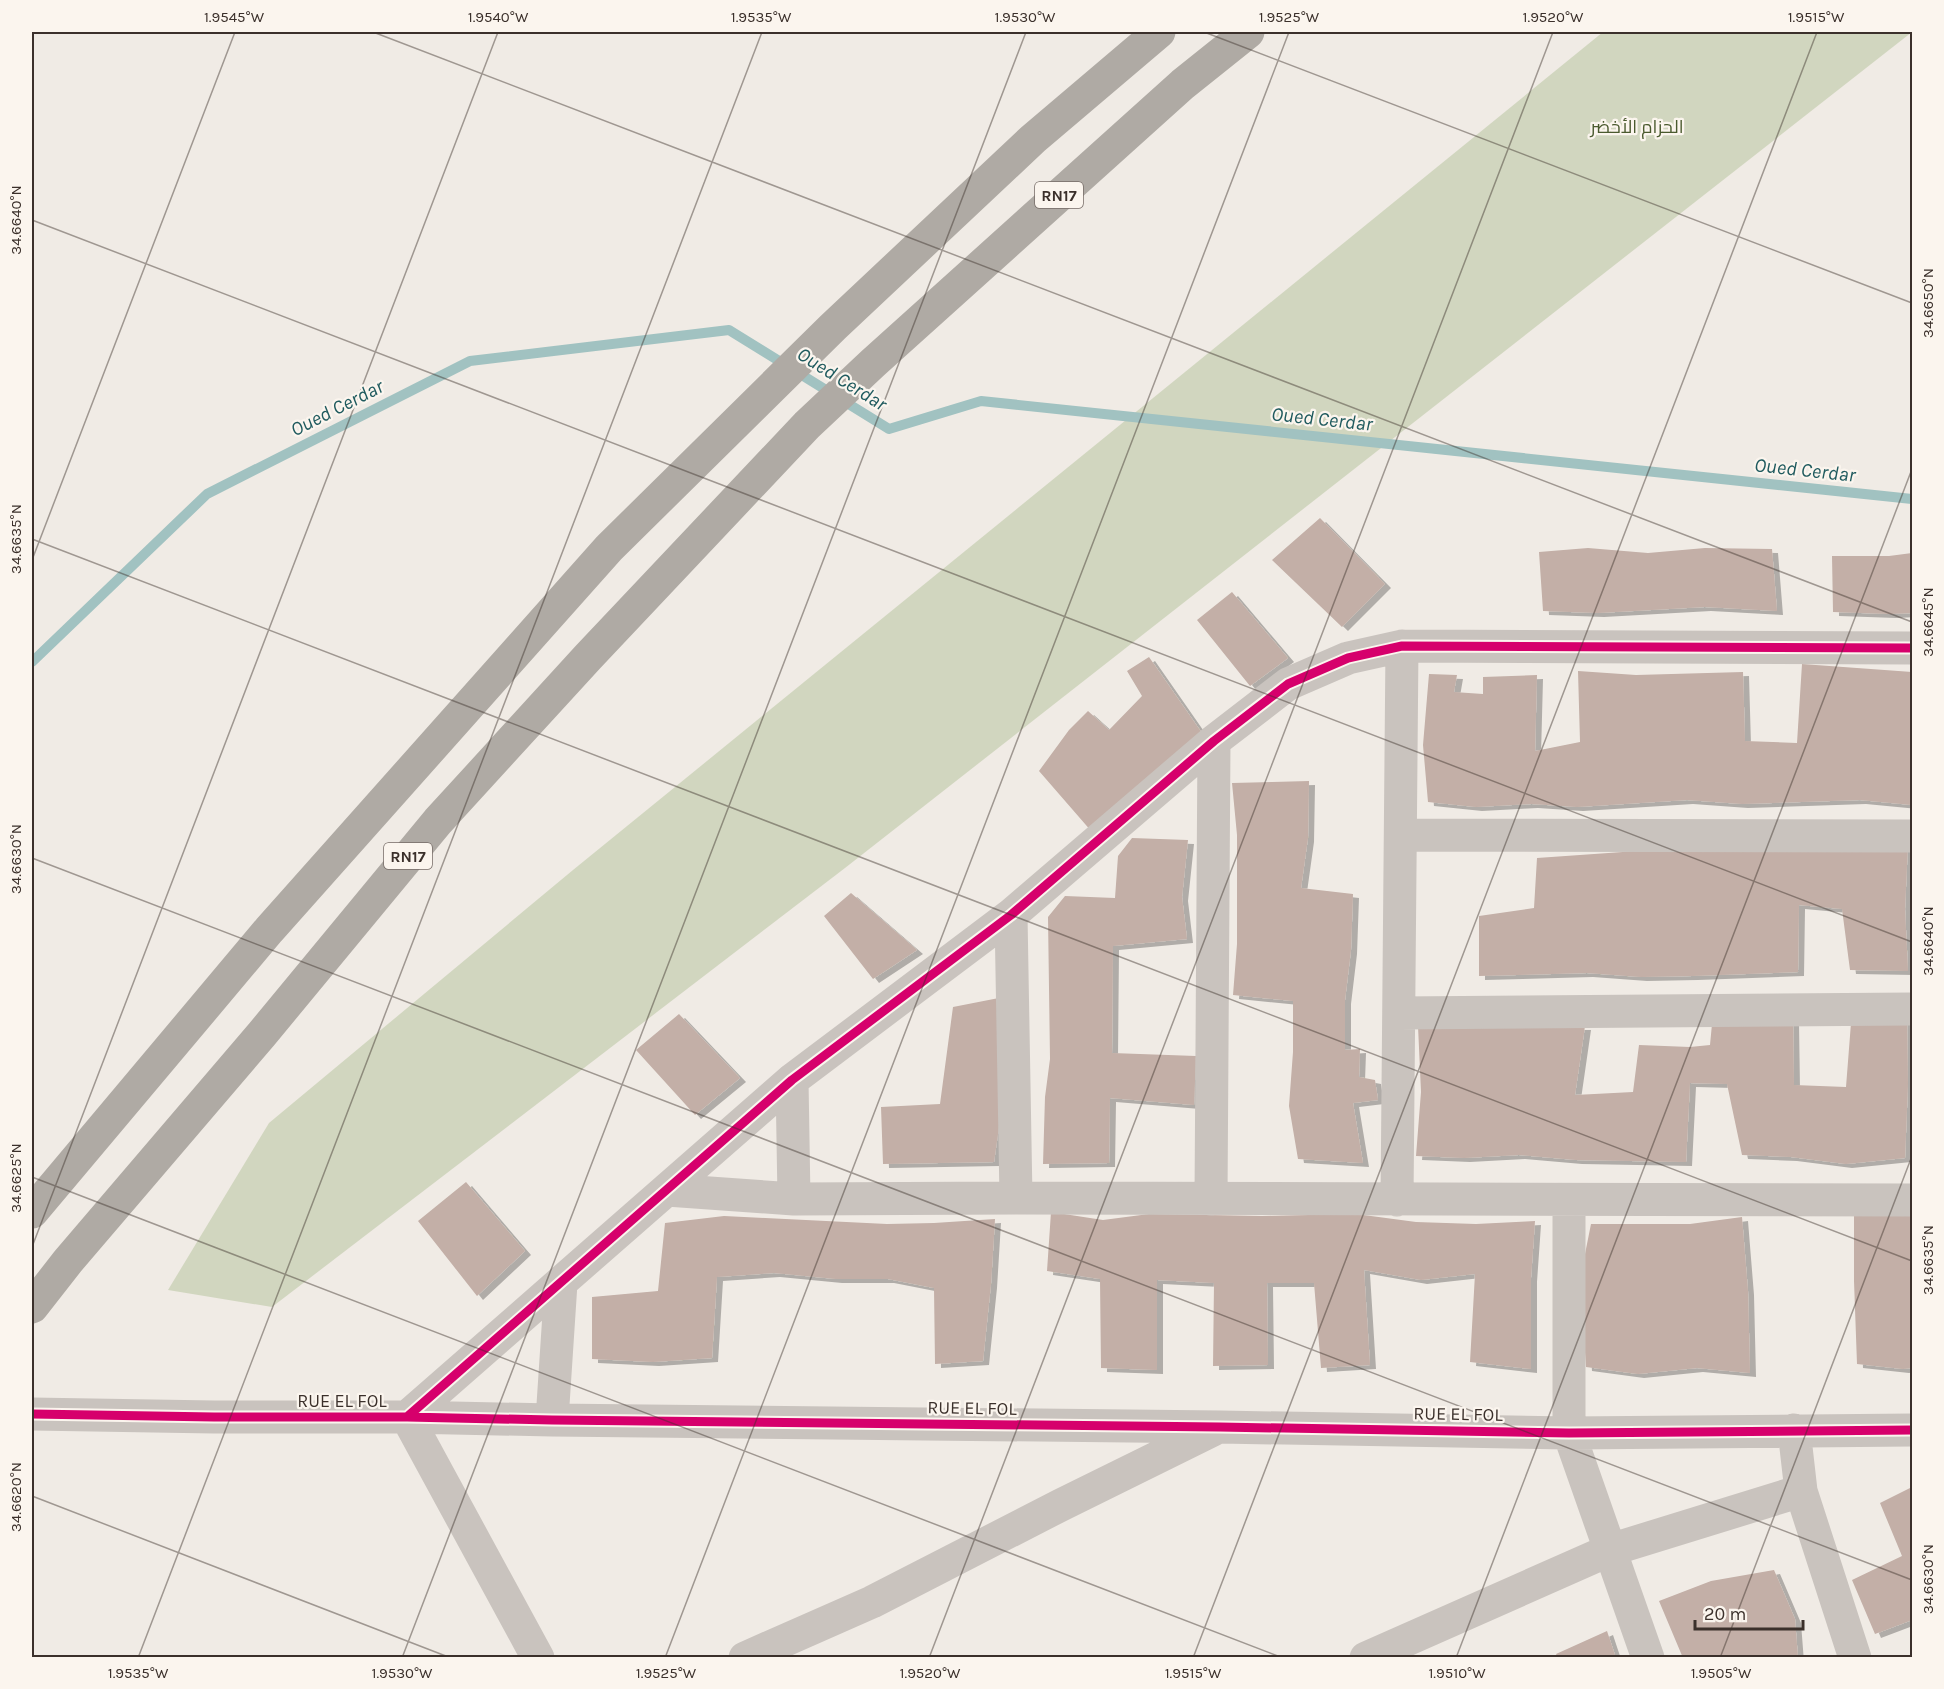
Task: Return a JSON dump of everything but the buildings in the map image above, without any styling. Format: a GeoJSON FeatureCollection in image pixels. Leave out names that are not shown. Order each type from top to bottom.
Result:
{"type":"FeatureCollection","features":[{"type":"Feature","properties":{"kind":"highway"},"geometry":{"type":"LineString","coordinates":[[32,1212],[269,930],[609,548],[833,327],[1033,139],[1159,32]]}},
{"type":"Feature","properties":{"kind":"highway","name":"RN17"},"geometry":{"type":"LineString","coordinates":[[32,1307],[68,1261],[262,1034],[438,820],[807,425],[1183,84],[1248,32]]}},
{"type":"Feature","properties":{"kind":"street"},"geometry":{"type":"LineString","coordinates":[[538,1658],[407,1417],[792,1080],[1011,915],[1214,741],[1288,684],[1348,658],[1402,646],[1912,648]]}},
{"type":"Feature","properties":{"kind":"street"},"geometry":{"type":"LineString","coordinates":[[1397,1200],[1402,646]]}},
{"type":"Feature","properties":{"kind":"street"},"geometry":{"type":"LineString","coordinates":[[1210,1199],[1214,741]]}},
{"type":"Feature","properties":{"kind":"street"},"geometry":{"type":"LineString","coordinates":[[1401,835],[1912,836]]}},
{"type":"Feature","properties":{"kind":"street"},"geometry":{"type":"LineString","coordinates":[[1011,915],[1016,1197]]}},
{"type":"Feature","properties":{"kind":"street"},"geometry":{"type":"LineString","coordinates":[[1399,1013],[1912,1009]]}},
{"type":"Feature","properties":{"kind":"street"},"geometry":{"type":"LineString","coordinates":[[792,1080],[794,1199]]}},
{"type":"Feature","properties":{"kind":"street"},"geometry":{"type":"LineString","coordinates":[[666,1190],[794,1199],[1016,1197],[1912,1200]]}},
{"type":"Feature","properties":{"kind":"street"},"geometry":{"type":"LineString","coordinates":[[1569,1200],[1569,1433],[1648,1658]]}},
{"type":"Feature","properties":{"kind":"street"},"geometry":{"type":"LineString","coordinates":[[552,1420],[561,1283]]}},
{"type":"Feature","properties":{"kind":"street","name":"RUE EL FOL"},"geometry":{"type":"LineString","coordinates":[[32,1414],[214,1418],[407,1417],[1220,1426],[1569,1433],[1912,1430]]}},
{"type":"Feature","properties":{"kind":"street"},"geometry":{"type":"LineString","coordinates":[[745,1658],[872,1602],[1220,1426]]}},
{"type":"Feature","properties":{"kind":"street"},"geometry":{"type":"LineString","coordinates":[[1794,1430],[1801,1491],[1855,1658]]}},
{"type":"Feature","properties":{"kind":"street"},"geometry":{"type":"LineString","coordinates":[[1366,1658],[1610,1550],[1801,1491]]}},
{"type":"Feature","properties":{"kind":"green space","name":"الحزام الأخضر"},"geometry":{"type":"Polygon","coordinates":[[[1603,32],[1912,32],[845,868],[272,1307],[168,1290],[269,1123],[573,870],[1603,32]]]}},
{"type":"Feature","properties":{"kind":"waterway","name":"Oued Cerdar"},"geometry":{"type":"LineString","coordinates":[[32,662],[207,494],[470,361],[729,330],[889,429],[981,401],[1912,499]]}},
{"type":"Feature","properties":{"kind":"cycle path"},"geometry":{"type":"LineString","coordinates":[[407,1417],[792,1080],[1011,915],[1214,741],[1288,684],[1348,658],[1402,646],[1912,648]]}},
{"type":"Feature","properties":{"kind":"cycle path"},"geometry":{"type":"LineString","coordinates":[[32,1414],[1569,1433],[1912,1430]]}}]}
